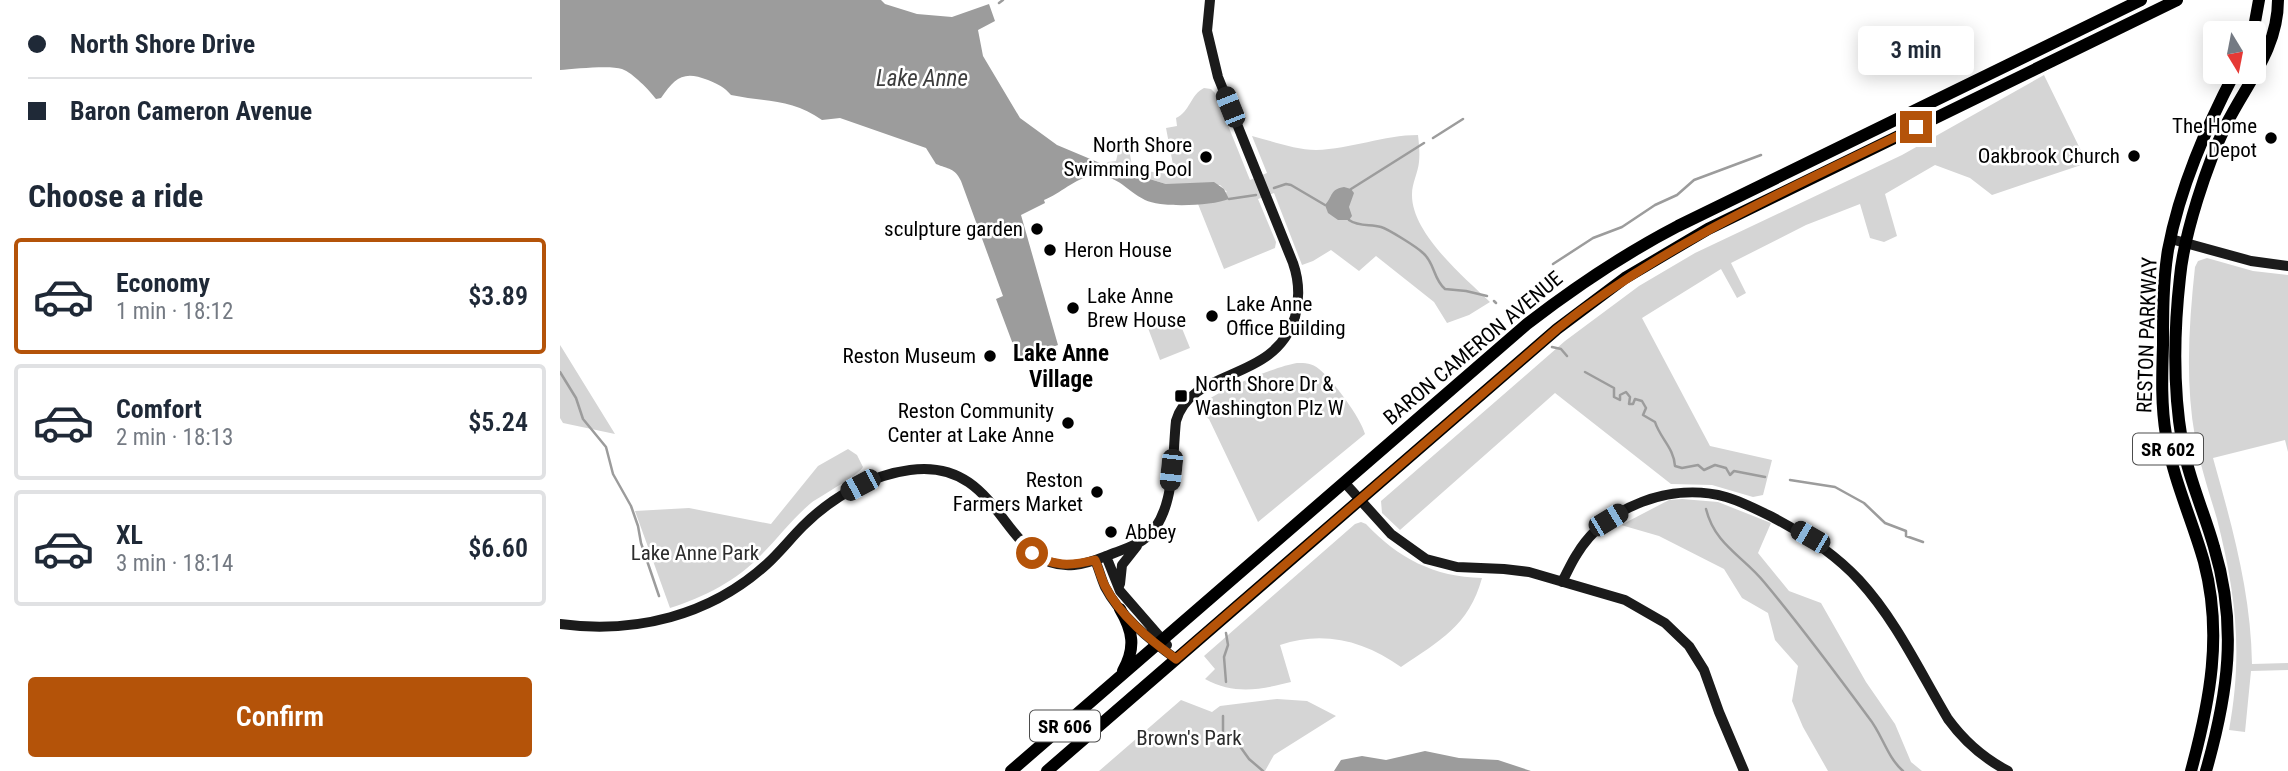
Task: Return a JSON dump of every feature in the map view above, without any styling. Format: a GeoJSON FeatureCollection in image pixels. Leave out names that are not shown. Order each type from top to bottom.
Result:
{"type":"FeatureCollection","features":[{"type":"Feature","properties":{"kind":"main road","name":"BARON CAMERON AVENUE"},"geometry":{"type":"LineString","coordinates":[[1011,771],[1527,324],[1589,278],[1630,252],[2141,0]]}},
{"type":"Feature","properties":{"kind":"main road","name":"BARON CAMERON AVENUE"},"geometry":{"type":"LineString","coordinates":[[1047,771],[1557,329],[1600,296],[1649,263],[1731,218],[2177,0]]}},
{"type":"Feature","properties":{"kind":"main road"},"geometry":{"type":"LineString","coordinates":[[2253,0],[2255,21]]}},
{"type":"Feature","properties":{"kind":"main road"},"geometry":{"type":"LineString","coordinates":[[2256,21],[2259,0]]}},
{"type":"Feature","properties":{"kind":"main road","name":"RESTON PARKWAY"},"geometry":{"type":"LineString","coordinates":[[2206,771],[2223,706],[2228,628],[2224,584],[2214,546],[2189,476],[2179,425],[2179,288],[2186,243],[2211,161],[2224,129],[2271,46],[2278,1]]}},
{"type":"Feature","properties":{"kind":"main road","name":"RESTON PARKWAY"},"geometry":{"type":"LineString","coordinates":[[2191,771],[2209,698],[2214,625],[2204,563],[2175,476],[2164,419],[2166,263],[2200,145],[2229,84]]}},
{"type":"Feature","properties":{"kind":"main road"},"geometry":{"type":"LineString","coordinates":[[1118,679],[1128,660],[1132,640],[1123,604]]}},
{"type":"Feature","properties":{"kind":"street"},"geometry":{"type":"LineString","coordinates":[[1123,604],[1120,570],[1126,558],[1158,525],[1166,509],[1176,421],[1181,408],[1203,387],[1263,360],[1282,342],[1293,321],[1298,303],[1297,275],[1215,68],[1208,31],[1210,0]]}},
{"type":"Feature","properties":{"kind":"street"},"geometry":{"type":"LineString","coordinates":[[2171,239],[2263,264],[2288,265]]}},
{"type":"Feature","properties":{"kind":"street"},"geometry":{"type":"LineString","coordinates":[[560,624],[632,626],[663,620],[699,608],[752,577],[809,520],[836,500],[879,478],[909,470],[942,471],[971,484],[990,500],[1024,545],[1040,558],[1064,565],[1100,558],[1143,540]]}},
{"type":"Feature","properties":{"kind":"street"},"geometry":{"type":"LineString","coordinates":[[1344,482],[1395,538],[1416,554],[1434,562],[1457,568],[1519,570],[1638,606],[1665,622],[1678,634],[1704,670],[1744,771]]}},
{"type":"Feature","properties":{"kind":"street"},"geometry":{"type":"LineString","coordinates":[[1562,582],[1587,540],[1608,520],[1638,503],[1667,495],[1697,492],[1724,496],[1751,506],[1810,537],[1861,582],[1888,617],[1958,733],[1982,755],[2008,771]]}},
{"type":"Feature","properties":{"kind":"street"},"geometry":{"type":"LineString","coordinates":[[1100,558],[1105,585],[1176,659]]}},
{"type":"Feature","properties":{"kind":"green space"},"geometry":{"type":"Polygon","coordinates":[[[2044,75],[2087,163],[1992,195],[1970,178],[1935,165],[1885,194],[1897,236],[1884,242],[1870,238],[1860,204],[1806,225],[1731,263],[1746,293],[1737,298],[1721,269],[1642,318],[1710,446],[1772,460],[1763,495],[1753,497],[1712,485],[1671,484],[1555,393],[1400,530],[1382,513],[1381,501],[1565,341],[1639,286],[1695,253],[1902,155],[2044,75]]]}},
{"type":"Feature","properties":{"kind":"green space"},"geometry":{"type":"Polygon","coordinates":[[[1204,88],[1215,93],[1250,180],[1267,173],[1252,136],[1292,147],[1316,150],[1418,135],[1419,162],[1412,194],[1420,224],[1440,253],[1490,302],[1469,315],[1447,323],[1434,302],[1376,256],[1359,271],[1331,250],[1302,265],[1274,193],[1258,199],[1276,242],[1275,248],[1224,269],[1198,204],[1227,192],[1220,185],[1166,184],[1105,165],[1116,161],[1120,144],[1128,143],[1132,166],[1175,175],[1166,128],[1177,126],[1176,118],[1204,88]]]}},
{"type":"Feature","properties":{"kind":"green space"},"geometry":{"type":"Polygon","coordinates":[[[2207,258],[2253,271],[2288,275],[2288,452],[2285,440],[2213,458],[2244,585],[2252,664],[2288,663],[2288,670],[2251,671],[2245,732],[2229,730],[2236,676],[2233,599],[2224,546],[2197,447],[2190,395],[2190,331],[2195,267],[2198,261],[2207,258]]]}},
{"type":"Feature","properties":{"kind":"green space"},"geometry":{"type":"Polygon","coordinates":[[[1177,316],[1190,348],[1160,360],[1148,328],[1177,316]]]}},
{"type":"Feature","properties":{"kind":"green space"},"geometry":{"type":"Polygon","coordinates":[[[560,345],[615,434],[563,423],[560,418],[560,345]]]}},
{"type":"Feature","properties":{"kind":"green space"},"geometry":{"type":"Polygon","coordinates":[[[1297,363],[1311,364],[1325,374],[1352,409],[1365,434],[1258,522],[1209,419],[1195,409],[1243,382],[1297,363]]]}},
{"type":"Feature","properties":{"kind":"green space","name":"Lake Anne Park"},"geometry":{"type":"Polygon","coordinates":[[[848,449],[857,455],[863,467],[860,471],[811,503],[752,564],[731,580],[695,599],[670,608],[635,511],[689,508],[771,524],[818,466],[848,449]]]}},
{"type":"Feature","properties":{"kind":"green space"},"geometry":{"type":"Polygon","coordinates":[[[1669,500],[1718,502],[1771,523],[1758,553],[1789,591],[1821,603],[1866,682],[1895,724],[1911,762],[1922,771],[1828,771],[1803,727],[1792,701],[1798,666],[1775,640],[1768,613],[1742,598],[1724,569],[1659,536],[1621,525],[1669,500]]]}},
{"type":"Feature","properties":{"kind":"green space"},"geometry":{"type":"Polygon","coordinates":[[[1361,522],[1391,547],[1418,563],[1448,574],[1482,578],[1469,608],[1451,631],[1401,667],[1373,650],[1358,645],[1312,638],[1280,645],[1291,682],[1247,690],[1227,687],[1205,679],[1215,669],[1204,656],[1355,524],[1361,522]]]}},
{"type":"Feature","properties":{"kind":"green space","name":"Brown's Park"},"geometry":{"type":"Polygon","coordinates":[[[1277,699],[1307,701],[1336,716],[1274,755],[1265,771],[1099,771],[1181,700],[1212,712],[1220,706],[1277,699]]]}},
{"type":"Feature","properties":{"kind":"water","name":"Lake Anne"},"geometry":{"type":"Polygon","coordinates":[[[560,0],[881,0],[885,4],[917,14],[952,17],[989,4],[995,21],[978,30],[983,56],[1020,118],[1057,145],[1107,166],[1166,184],[1214,182],[1224,189],[1229,199],[1187,205],[1153,203],[1115,180],[1092,176],[1074,183],[1044,200],[1045,203],[1021,215],[1058,345],[1036,353],[1037,356],[1020,363],[996,299],[1003,296],[961,181],[954,171],[936,164],[926,148],[840,118],[822,120],[800,108],[731,95],[718,84],[699,77],[680,78],[661,98],[656,99],[636,78],[622,69],[601,67],[560,70],[560,0]]]}},
{"type":"Feature","properties":{"kind":"water"},"geometry":{"type":"Polygon","coordinates":[[[1344,187],[1354,193],[1349,207],[1352,216],[1349,220],[1338,220],[1328,213],[1325,205],[1334,191],[1344,187]]]}},
{"type":"Feature","properties":{"kind":"water"},"geometry":{"type":"Polygon","coordinates":[[[1425,751],[1459,758],[1498,760],[1531,771],[1334,771],[1341,760],[1362,756],[1386,760],[1425,751]]]}},
{"type":"Feature","properties":{"kind":"waterway"},"geometry":{"type":"LineString","coordinates":[[999,3],[1003,0]]}},
{"type":"Feature","properties":{"kind":"waterway"},"geometry":{"type":"LineString","coordinates":[[1433,138],[1463,119]]}},
{"type":"Feature","properties":{"kind":"waterway"},"geometry":{"type":"LineString","coordinates":[[1351,189],[1424,143]]}},
{"type":"Feature","properties":{"kind":"waterway"},"geometry":{"type":"LineString","coordinates":[[1553,264],[1593,238],[1622,227],[1655,205],[1677,195],[1694,180],[1761,155]]}},
{"type":"Feature","properties":{"kind":"waterway"},"geometry":{"type":"LineString","coordinates":[[1274,188],[1291,185],[1325,205]]}},
{"type":"Feature","properties":{"kind":"waterway"},"geometry":{"type":"LineString","coordinates":[[1229,199],[1256,195]]}},
{"type":"Feature","properties":{"kind":"waterway"},"geometry":{"type":"LineString","coordinates":[[1349,220],[1381,227],[1415,247],[1430,261],[1438,281],[1445,289],[1487,296]]}},
{"type":"Feature","properties":{"kind":"waterway"},"geometry":{"type":"LineString","coordinates":[[1552,347],[1561,349],[1567,356]]}},
{"type":"Feature","properties":{"kind":"waterway"},"geometry":{"type":"LineString","coordinates":[[560,372],[576,398],[583,419],[606,447],[613,474],[631,506],[659,596]]}},
{"type":"Feature","properties":{"kind":"waterway"},"geometry":{"type":"LineString","coordinates":[[1585,372],[1614,388],[1614,397],[1620,400],[1620,395],[1626,392],[1630,397],[1629,404],[1633,404],[1635,399],[1642,401],[1646,408],[1643,415],[1655,422],[1672,454],[1675,466],[1682,468],[1698,465],[1704,470]]}},
{"type":"Feature","properties":{"kind":"waterway"},"geometry":{"type":"LineString","coordinates":[[1704,470],[1715,465],[1726,468],[1730,475],[1734,471],[1765,477]]}},
{"type":"Feature","properties":{"kind":"waterway"},"geometry":{"type":"LineString","coordinates":[[1790,480],[1835,487],[1864,503],[1885,523],[1906,531],[1906,536],[1923,542]]}},
{"type":"Feature","properties":{"kind":"waterway"},"geometry":{"type":"LineString","coordinates":[[1706,509],[1716,532],[1756,573],[1805,632],[1874,724],[1893,759],[1903,771]]}},
{"type":"Feature","properties":{"kind":"waterway"},"geometry":{"type":"LineString","coordinates":[[1226,633],[1226,682]]}},
{"type":"Feature","properties":{"kind":"waterway"},"geometry":{"type":"LineString","coordinates":[[1223,716],[1225,740],[1239,745],[1249,759],[1263,771]]}},
{"type":"Feature","properties":{"kind":"place","name":"The Home Depot"},"geometry":{"type":"Point","coordinates":[2271,138]}},
{"type":"Feature","properties":{"kind":"place","name":"Oakbrook Church"},"geometry":{"type":"Point","coordinates":[2134,156]}},
{"type":"Feature","properties":{"kind":"place","name":"North Shore Swimming Pool"},"geometry":{"type":"Point","coordinates":[1206,157]}},
{"type":"Feature","properties":{"kind":"place","name":"sculpture garden"},"geometry":{"type":"Point","coordinates":[1037,229]}},
{"type":"Feature","properties":{"kind":"place","name":"Heron House"},"geometry":{"type":"Point","coordinates":[1050,250]}},
{"type":"Feature","properties":{"kind":"place","name":"Lake Anne Brew House"},"geometry":{"type":"Point","coordinates":[1073,308]}},
{"type":"Feature","properties":{"kind":"place","name":"Lake Anne Office Building"},"geometry":{"type":"Point","coordinates":[1212,316]}},
{"type":"Feature","properties":{"kind":"place","name":"Reston Museum"},"geometry":{"type":"Point","coordinates":[990,356]}},
{"type":"Feature","properties":{"kind":"place","name":"North Shore Dr & Washington Plz W"},"geometry":{"type":"Point","coordinates":[1181,396]}},
{"type":"Feature","properties":{"kind":"place","name":"Reston Community Center at Lake Anne"},"geometry":{"type":"Point","coordinates":[1068,423]}},
{"type":"Feature","properties":{"kind":"place","name":"Reston Farmers Market"},"geometry":{"type":"Point","coordinates":[1097,492]}},
{"type":"Feature","properties":{"kind":"place","name":"Abbey"},"geometry":{"type":"Point","coordinates":[1111,532]}},
{"type":"Feature","properties":{"kind":"district","name":"Lake Anne Village"},"geometry":{"type":"Point","coordinates":[1061,366]}},
{"type":"Feature","properties":{"kind":"route"},"geometry":{"type":"LineString","coordinates":[[1032,553],[1058,565],[1075,565],[1095,560],[1114,601],[1156,644],[1176,659],[1557,329],[1600,296],[1649,263],[1708,229],[1916,127]]}}]}
